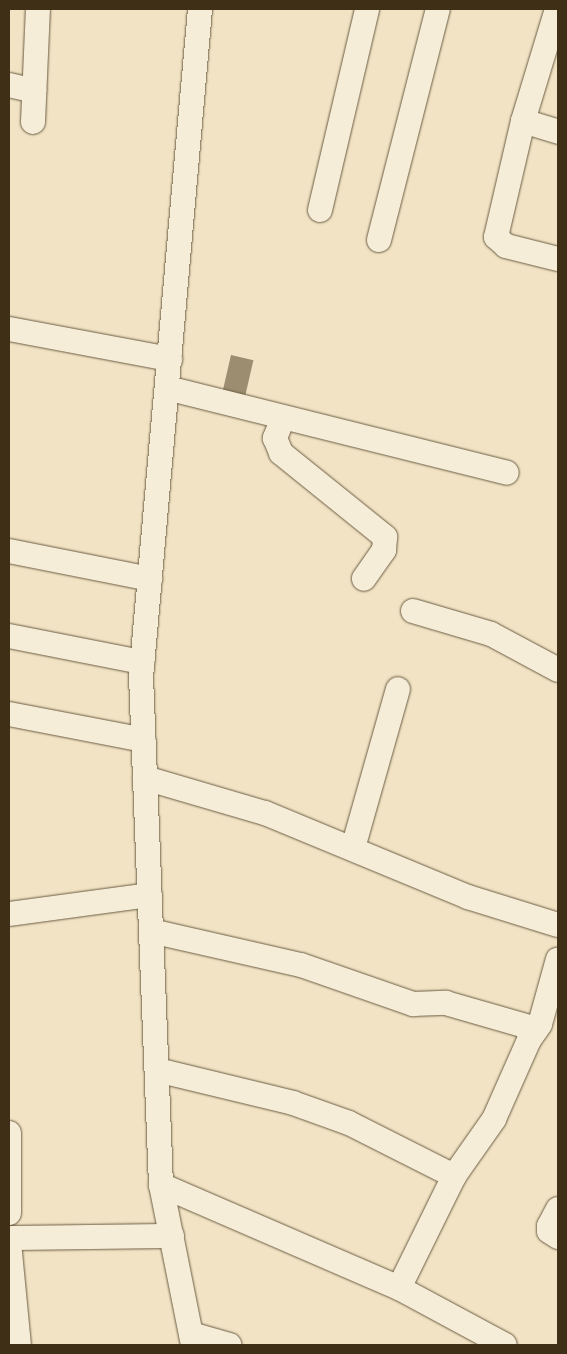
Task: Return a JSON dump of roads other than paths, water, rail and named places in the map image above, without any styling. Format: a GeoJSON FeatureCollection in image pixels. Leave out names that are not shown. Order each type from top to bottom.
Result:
{"type":"FeatureCollection","features":[{"type":"Feature","properties":{"kind":"street"},"geometry":{"type":"LineString","coordinates":[[33,122],[38,9]]}},
{"type":"Feature","properties":{"kind":"street"},"geometry":{"type":"LineString","coordinates":[[200,9],[142,662],[161,1184],[192,1340],[229,1345]]}},
{"type":"Feature","properties":{"kind":"street"},"geometry":{"type":"LineString","coordinates":[[320,210],[367,9]]}},
{"type":"Feature","properties":{"kind":"street"},"geometry":{"type":"LineString","coordinates":[[379,240],[438,9]]}},
{"type":"Feature","properties":{"kind":"street"},"geometry":{"type":"LineString","coordinates":[[556,9],[523,121],[496,237],[506,246],[558,259]]}},
{"type":"Feature","properties":{"kind":"street"},"geometry":{"type":"LineString","coordinates":[[9,85],[34,91]]}},
{"type":"Feature","properties":{"kind":"street"},"geometry":{"type":"LineString","coordinates":[[523,121],[558,132]]}},
{"type":"Feature","properties":{"kind":"street"},"geometry":{"type":"LineString","coordinates":[[9,329],[170,359]]}},
{"type":"Feature","properties":{"kind":"street"},"geometry":{"type":"LineString","coordinates":[[167,388],[507,474]]}},
{"type":"Feature","properties":{"kind":"street"},"geometry":{"type":"LineString","coordinates":[[283,418],[275,438],[280,453],[385,537],[384,550],[364,579]]}},
{"type":"Feature","properties":{"kind":"street"},"geometry":{"type":"LineString","coordinates":[[9,551],[150,579]]}},
{"type":"Feature","properties":{"kind":"street"},"geometry":{"type":"LineString","coordinates":[[414,611],[491,634],[558,670]]}},
{"type":"Feature","properties":{"kind":"street"},"geometry":{"type":"LineString","coordinates":[[9,636],[142,662]]}},
{"type":"Feature","properties":{"kind":"street"},"geometry":{"type":"LineString","coordinates":[[353,848],[398,689]]}},
{"type":"Feature","properties":{"kind":"street"},"geometry":{"type":"LineString","coordinates":[[9,714],[144,740]]}},
{"type":"Feature","properties":{"kind":"street"},"geometry":{"type":"LineString","coordinates":[[145,778],[266,814],[353,848],[468,897],[558,926]]}},
{"type":"Feature","properties":{"kind":"street"},"geometry":{"type":"LineString","coordinates":[[9,914],[150,894]]}},
{"type":"Feature","properties":{"kind":"street"},"geometry":{"type":"LineString","coordinates":[[151,931],[301,965],[413,1004],[446,1003],[536,1029]]}},
{"type":"Feature","properties":{"kind":"street"},"geometry":{"type":"LineString","coordinates":[[399,1288],[454,1176],[494,1118],[543,1017],[558,959]]}},
{"type":"Feature","properties":{"kind":"street"},"geometry":{"type":"LineString","coordinates":[[157,1070],[293,1103],[349,1123],[454,1176]]}},
{"type":"Feature","properties":{"kind":"street"},"geometry":{"type":"LineString","coordinates":[[9,1141],[9,1213]]}},
{"type":"Feature","properties":{"kind":"street"},"geometry":{"type":"LineString","coordinates":[[161,1184],[399,1288],[505,1345]]}},
{"type":"Feature","properties":{"kind":"street"},"geometry":{"type":"LineString","coordinates":[[558,1209],[549,1226],[549,1231],[558,1237]]}},
{"type":"Feature","properties":{"kind":"street"},"geometry":{"type":"LineString","coordinates":[[15,1342],[9,1240],[172,1236]]}}]}
